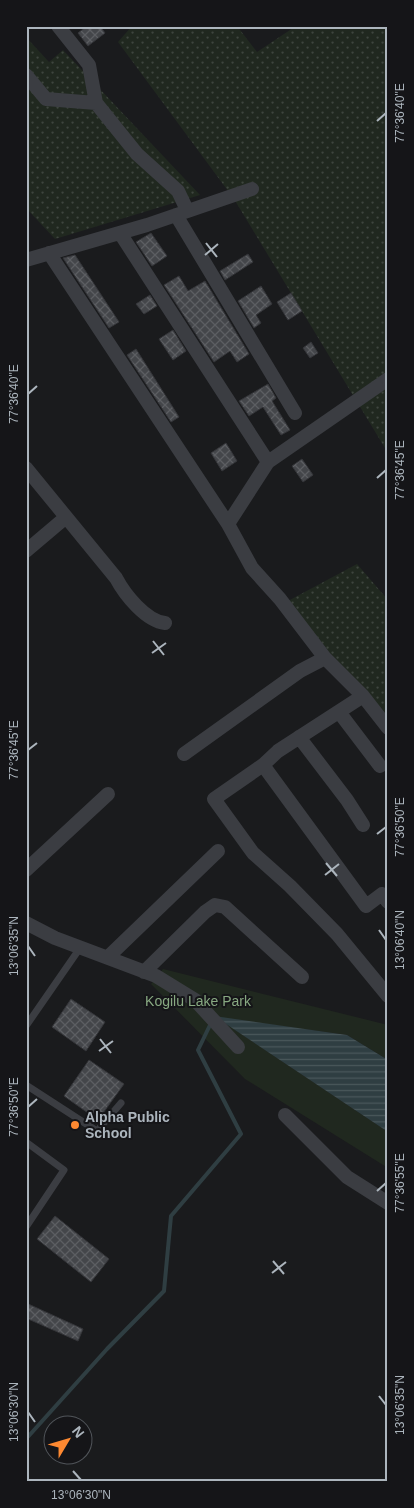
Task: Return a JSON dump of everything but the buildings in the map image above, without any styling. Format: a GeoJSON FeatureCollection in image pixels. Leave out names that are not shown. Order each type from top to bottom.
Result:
{"type":"FeatureCollection","features":[{"type":"Feature","properties":{"kind":"street"},"geometry":{"type":"LineString","coordinates":[[58,26],[89,65],[96,103],[137,154],[178,191],[181,213],[295,412]]}},
{"type":"Feature","properties":{"kind":"street"},"geometry":{"type":"LineString","coordinates":[[26,75],[46,99],[96,103]]}},
{"type":"Feature","properties":{"kind":"street"},"geometry":{"type":"LineString","coordinates":[[26,260],[120,233],[252,189]]}},
{"type":"Feature","properties":{"kind":"street"},"geometry":{"type":"LineString","coordinates":[[120,233],[268,462]]}},
{"type":"Feature","properties":{"kind":"street"},"geometry":{"type":"LineString","coordinates":[[49,253],[228,524],[252,568],[280,599],[325,658],[363,696],[388,728]]}},
{"type":"Feature","properties":{"kind":"street"},"geometry":{"type":"LineString","coordinates":[[228,524],[268,462],[388,379]]}},
{"type":"Feature","properties":{"kind":"street"},"geometry":{"type":"LineString","coordinates":[[26,468],[116,578],[122,590],[154,622],[165,623]]}},
{"type":"Feature","properties":{"kind":"street"},"geometry":{"type":"LineString","coordinates":[[26,551],[65,518]]}},
{"type":"Feature","properties":{"kind":"street"},"geometry":{"type":"LineString","coordinates":[[184,754],[300,671],[325,658]]}},
{"type":"Feature","properties":{"kind":"street"},"geometry":{"type":"LineString","coordinates":[[363,696],[299,737],[214,799],[253,853],[290,886],[337,934],[388,996]]}},
{"type":"Feature","properties":{"kind":"street"},"geometry":{"type":"LineString","coordinates":[[339,712],[380,766]]}},
{"type":"Feature","properties":{"kind":"street"},"geometry":{"type":"LineString","coordinates":[[299,737],[347,800],[363,825]]}},
{"type":"Feature","properties":{"kind":"street"},"geometry":{"type":"LineString","coordinates":[[263,765],[366,906],[382,894],[388,902]]}},
{"type":"Feature","properties":{"kind":"street"},"geometry":{"type":"LineString","coordinates":[[26,870],[108,794]]}},
{"type":"Feature","properties":{"kind":"street"},"geometry":{"type":"LineString","coordinates":[[108,958],[218,851]]}},
{"type":"Feature","properties":{"kind":"street"},"geometry":{"type":"LineString","coordinates":[[144,972],[214,905],[225,907],[302,977]]}},
{"type":"Feature","properties":{"kind":"street"},"geometry":{"type":"LineString","coordinates":[[28,928],[144,972],[196,1000],[238,1047]]}},
{"type":"Feature","properties":{"kind":"street"},"geometry":{"type":"LineString","coordinates":[[285,1114],[347,1176],[388,1203]]}},
{"type":"Feature","properties":{"kind":"lane"},"geometry":{"type":"LineString","coordinates":[[26,1026],[80,948]]}},
{"type":"Feature","properties":{"kind":"lane"},"geometry":{"type":"LineString","coordinates":[[27,1088],[97,1131],[121,1103]]}},
{"type":"Feature","properties":{"kind":"lane"},"geometry":{"type":"LineString","coordinates":[[26,1142],[64,1170],[26,1227]]}},
{"type":"Feature","properties":{"kind":"green space"},"geometry":{"type":"Polygon","coordinates":[[[132,26],[237,26],[257,52],[296,26],[388,26],[388,453],[234,199],[118,42],[132,26]]]}},
{"type":"Feature","properties":{"kind":"green space"},"geometry":{"type":"Polygon","coordinates":[[[26,37],[49,62],[63,50],[200,195],[55,239],[26,208],[26,37]]]}},
{"type":"Feature","properties":{"kind":"green space"},"geometry":{"type":"Polygon","coordinates":[[[357,564],[388,600],[388,721],[286,602],[357,564]]]}},
{"type":"Feature","properties":{"kind":"green space","name":"Kogilu Lake Park"},"geometry":{"type":"Polygon","coordinates":[[[163,969],[388,1025],[388,1060],[347,1035],[216,1017],[388,1132],[388,1168],[245,1079],[151,984],[163,969]]]}},
{"type":"Feature","properties":{"kind":"shaded area"},"geometry":{"type":"Polygon","coordinates":[[[214,1016],[347,1035],[388,1060],[388,1132],[214,1016]]]}},
{"type":"Feature","properties":{"kind":"waterway"},"geometry":{"type":"LineString","coordinates":[[26,1439],[107,1349],[164,1291],[171,1216],[241,1134],[198,1050],[211,1023]]}},
{"type":"Feature","properties":{"kind":"place","name":"Alpha Public School"},"geometry":{"type":"Point","coordinates":[75,1125]}}]}
